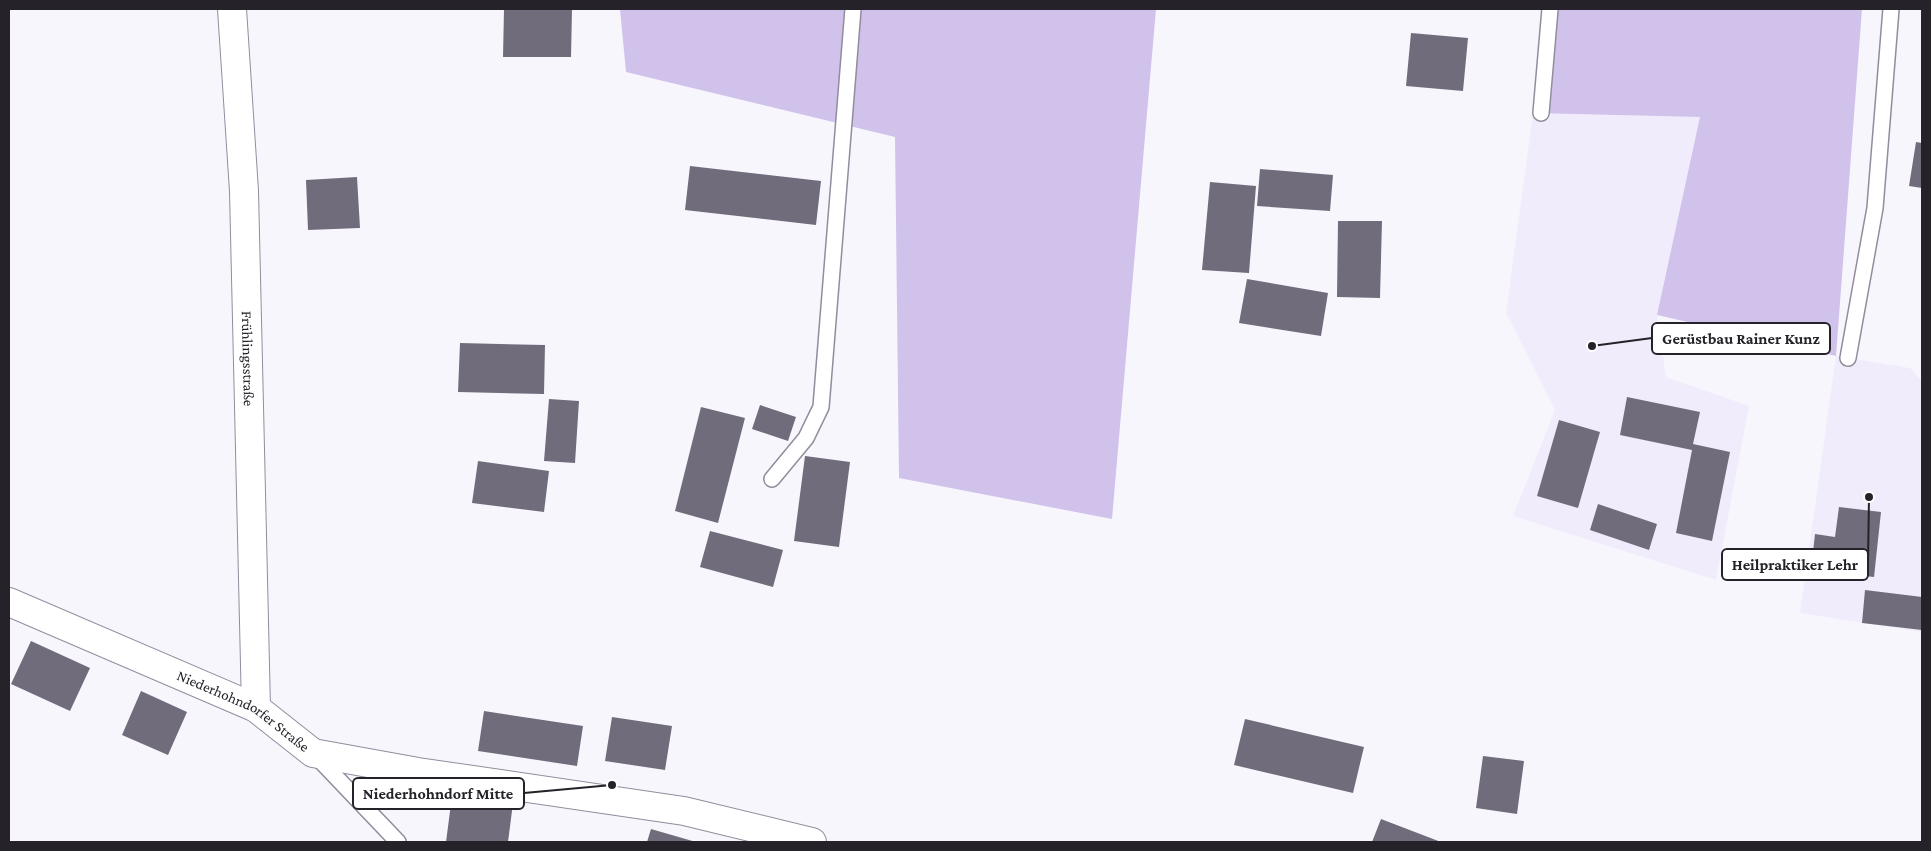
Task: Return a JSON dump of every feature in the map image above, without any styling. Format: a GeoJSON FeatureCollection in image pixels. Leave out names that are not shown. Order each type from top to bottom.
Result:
{"type":"FeatureCollection","features":[{"type":"Feature","properties":{"kind":"street","name":"Frühlingsstraße"},"geometry":{"type":"LineString","coordinates":[[237,11],[244,191],[256,708]]}},
{"type":"Feature","properties":{"kind":"street","name":"Niederhohndorfer Straße"},"geometry":{"type":"LineString","coordinates":[[9,602],[256,708],[313,753],[418,772],[684,811],[812,842]]}},
{"type":"Feature","properties":{"kind":"lane"},"geometry":{"type":"LineString","coordinates":[[772,478],[806,438],[820,407],[853,9]]}},
{"type":"Feature","properties":{"kind":"lane"},"geometry":{"type":"LineString","coordinates":[[1541,113],[1550,9]]}},
{"type":"Feature","properties":{"kind":"lane"},"geometry":{"type":"LineString","coordinates":[[1848,358],[1875,208],[1891,9]]}},
{"type":"Feature","properties":{"kind":"lane"},"geometry":{"type":"LineString","coordinates":[[313,753],[398,842]]}},
{"type":"Feature","properties":{"kind":"shaded area"},"geometry":{"type":"Polygon","coordinates":[[[620,9],[1156,9],[1112,519],[899,478],[895,137],[626,72],[620,9]]]}},
{"type":"Feature","properties":{"kind":"shaded area"},"geometry":{"type":"Polygon","coordinates":[[[1553,9],[1862,9],[1836,356],[1657,315],[1700,117],[1533,113],[1553,9]]]}},
{"type":"Feature","properties":{"kind":"shaded area"},"geometry":{"type":"Polygon","coordinates":[[[1533,113],[1701,117],[1657,315],[1666,377],[1749,406],[1716,580],[1513,516],[1555,410],[1506,313],[1533,113]]]}},
{"type":"Feature","properties":{"kind":"shaded area"},"geometry":{"type":"Polygon","coordinates":[[[1836,356],[1910,368],[1922,381],[1922,632],[1800,613],[1836,356]]]}},
{"type":"Feature","properties":{"kind":"building"},"geometry":{"type":"Polygon","coordinates":[[[504,9],[572,9],[571,57],[503,57],[504,9]]]}},
{"type":"Feature","properties":{"kind":"building"},"geometry":{"type":"Polygon","coordinates":[[[1411,33],[1468,38],[1463,91],[1406,86],[1411,33]]]}},
{"type":"Feature","properties":{"kind":"building"},"geometry":{"type":"Polygon","coordinates":[[[1916,142],[1922,143],[1922,188],[1909,186],[1916,142]]]}},
{"type":"Feature","properties":{"kind":"building"},"geometry":{"type":"Polygon","coordinates":[[[690,166],[821,181],[816,225],[685,210],[690,166]]]}},
{"type":"Feature","properties":{"kind":"building"},"geometry":{"type":"Polygon","coordinates":[[[1260,169],[1333,175],[1330,211],[1257,206],[1260,169]]]}},
{"type":"Feature","properties":{"kind":"building"},"geometry":{"type":"Polygon","coordinates":[[[357,177],[360,228],[308,230],[306,180],[357,177]]]}},
{"type":"Feature","properties":{"kind":"building"},"geometry":{"type":"Polygon","coordinates":[[[1210,182],[1256,186],[1249,273],[1202,270],[1210,182]]]}},
{"type":"Feature","properties":{"kind":"building"},"geometry":{"type":"Polygon","coordinates":[[[1338,221],[1382,221],[1380,298],[1337,297],[1338,221]]]}},
{"type":"Feature","properties":{"kind":"building"},"geometry":{"type":"Polygon","coordinates":[[[1247,279],[1328,293],[1321,336],[1239,323],[1247,279]]]}},
{"type":"Feature","properties":{"kind":"building"},"geometry":{"type":"Polygon","coordinates":[[[460,343],[545,345],[544,394],[458,392],[460,343]]]}},
{"type":"Feature","properties":{"kind":"building"},"geometry":{"type":"Polygon","coordinates":[[[1627,397],[1700,412],[1693,444],[1730,452],[1712,541],[1676,533],[1692,450],[1620,435],[1627,397]]]}},
{"type":"Feature","properties":{"kind":"building"},"geometry":{"type":"Polygon","coordinates":[[[549,399],[579,401],[575,463],[544,461],[549,399]]]}},
{"type":"Feature","properties":{"kind":"building"},"geometry":{"type":"Polygon","coordinates":[[[760,405],[796,417],[788,441],[752,429],[760,405]]]}},
{"type":"Feature","properties":{"kind":"building"},"geometry":{"type":"Polygon","coordinates":[[[701,407],[745,418],[718,523],[675,511],[701,407]]]}},
{"type":"Feature","properties":{"kind":"building"},"geometry":{"type":"Polygon","coordinates":[[[1559,420],[1600,432],[1578,508],[1537,496],[1559,420]]]}},
{"type":"Feature","properties":{"kind":"building"},"geometry":{"type":"Polygon","coordinates":[[[805,456],[850,462],[839,547],[794,541],[805,456]]]}},
{"type":"Feature","properties":{"kind":"building"},"geometry":{"type":"Polygon","coordinates":[[[478,461],[549,471],[544,512],[472,503],[478,461]]]}},
{"type":"Feature","properties":{"kind":"building"},"geometry":{"type":"Polygon","coordinates":[[[1598,504],[1657,524],[1649,550],[1590,530],[1598,504]]]}},
{"type":"Feature","properties":{"kind":"building"},"geometry":{"type":"Polygon","coordinates":[[[1839,507],[1881,512],[1874,577],[1811,570],[1815,534],[1835,537],[1839,507]]]}},
{"type":"Feature","properties":{"kind":"building"},"geometry":{"type":"Polygon","coordinates":[[[710,531],[783,550],[773,587],[700,567],[710,531]]]}},
{"type":"Feature","properties":{"kind":"building"},"geometry":{"type":"Polygon","coordinates":[[[1865,590],[1922,597],[1922,630],[1862,623],[1865,590]]]}},
{"type":"Feature","properties":{"kind":"building"},"geometry":{"type":"Polygon","coordinates":[[[31,641],[90,668],[70,711],[11,684],[31,641]]]}},
{"type":"Feature","properties":{"kind":"building"},"geometry":{"type":"Polygon","coordinates":[[[141,691],[187,712],[168,755],[122,735],[141,691]]]}},
{"type":"Feature","properties":{"kind":"building"},"geometry":{"type":"Polygon","coordinates":[[[484,711],[583,726],[577,766],[478,751],[484,711]]]}},
{"type":"Feature","properties":{"kind":"building"},"geometry":{"type":"Polygon","coordinates":[[[612,717],[672,726],[665,770],[605,761],[612,717]]]}},
{"type":"Feature","properties":{"kind":"building"},"geometry":{"type":"Polygon","coordinates":[[[1245,719],[1364,747],[1353,793],[1234,765],[1245,719]]]}},
{"type":"Feature","properties":{"kind":"building"},"geometry":{"type":"Polygon","coordinates":[[[1483,756],[1524,761],[1517,814],[1476,808],[1483,756]]]}},
{"type":"Feature","properties":{"kind":"building"},"geometry":{"type":"Polygon","coordinates":[[[452,796],[513,803],[508,842],[446,842],[452,796]]]}},
{"type":"Feature","properties":{"kind":"building"},"geometry":{"type":"Polygon","coordinates":[[[1381,819],[1441,842],[1372,842],[1381,819]]]}},
{"type":"Feature","properties":{"kind":"building"},"geometry":{"type":"Polygon","coordinates":[[[651,829],[696,842],[647,842],[651,829]]]}},
{"type":"Feature","properties":{"kind":"place","name":"Gerüstbau Rainer Kunz"},"geometry":{"type":"Point","coordinates":[1592,346]}},
{"type":"Feature","properties":{"kind":"place","name":"Heilpraktiker Lehr"},"geometry":{"type":"Point","coordinates":[1869,497]}},
{"type":"Feature","properties":{"kind":"place","name":"Niederhohndorf Mitte"},"geometry":{"type":"Point","coordinates":[612,785]}}]}
